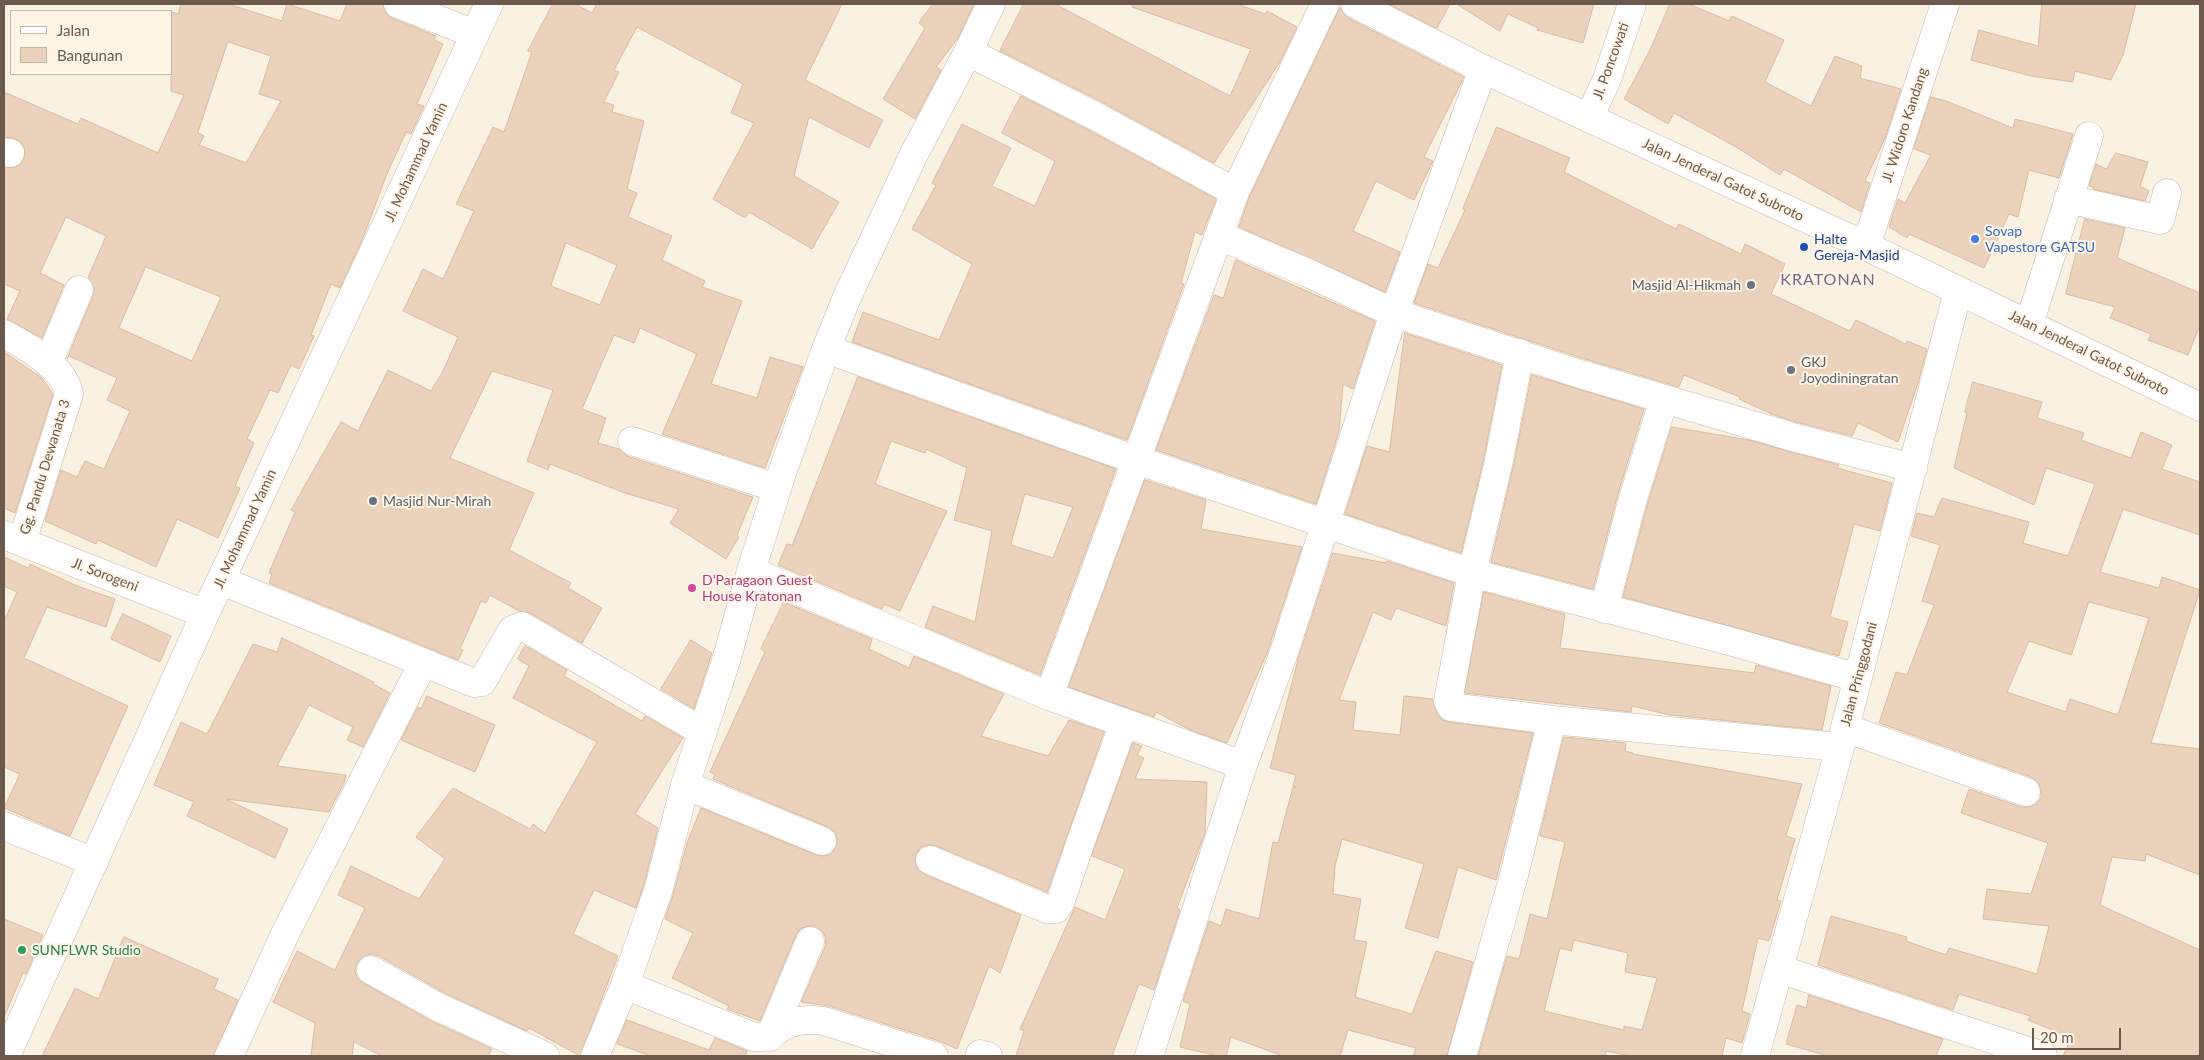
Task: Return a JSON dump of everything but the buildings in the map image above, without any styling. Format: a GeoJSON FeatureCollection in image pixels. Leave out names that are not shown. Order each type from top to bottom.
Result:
{"type":"FeatureCollection","features":[{"type":"Feature","properties":{"kind":"street"},"geometry":{"type":"LineString","coordinates":[[398,4],[475,34]]}},
{"type":"Feature","properties":{"kind":"street","name":"Jl. Mohammad Yamin"},"geometry":{"type":"LineString","coordinates":[[7,1056],[206,614],[489,4]]}},
{"type":"Feature","properties":{"kind":"street"},"geometry":{"type":"LineString","coordinates":[[595,1056],[625,985],[660,888],[685,785],[726,661],[777,488],[826,349],[848,296],[914,154],[991,4]]}},
{"type":"Feature","properties":{"kind":"street"},"geometry":{"type":"LineString","coordinates":[[1049,696],[1235,192],[1325,4]]}},
{"type":"Feature","properties":{"kind":"street","name":"Jalan Jenderal Gatot Subroto"},"geometry":{"type":"LineString","coordinates":[[1355,4],[1483,69],[1866,246],[2200,407]]}},
{"type":"Feature","properties":{"kind":"street","name":"Jl. Poncowati"},"geometry":{"type":"LineString","coordinates":[[1589,118],[1607,79],[1632,4]]}},
{"type":"Feature","properties":{"kind":"street","name":"Jl. Widoro Kandang"},"geometry":{"type":"LineString","coordinates":[[1866,246],[1945,4]]}},
{"type":"Feature","properties":{"kind":"street"},"geometry":{"type":"LineString","coordinates":[[968,52],[1097,117],[1235,192]]}},
{"type":"Feature","properties":{"kind":"street"},"geometry":{"type":"LineString","coordinates":[[1149,1056],[1243,765],[1284,652],[1394,313],[1483,69]]}},
{"type":"Feature","properties":{"kind":"street"},"geometry":{"type":"LineString","coordinates":[[2028,324],[2089,136]]}},
{"type":"Feature","properties":{"kind":"street"},"geometry":{"type":"LineString","coordinates":[[2068,200],[2160,220],[2166,193]]}},
{"type":"Feature","properties":{"kind":"street"},"geometry":{"type":"LineString","coordinates":[[1220,236],[1308,273],[1394,313],[1580,374],[1796,438],[1913,468]]}},
{"type":"Feature","properties":{"kind":"street"},"geometry":{"type":"LineString","coordinates":[[48,363],[79,290]]}},
{"type":"Feature","properties":{"kind":"street","name":"Jalan Pringgodani"},"geometry":{"type":"LineString","coordinates":[[1755,1056],[1858,678],[1958,290]]}},
{"type":"Feature","properties":{"kind":"street","name":"Gg. Pandu Dewanata 3"},"geometry":{"type":"LineString","coordinates":[[4,334],[48,363],[65,382],[68,394],[13,539]]}},
{"type":"Feature","properties":{"kind":"street"},"geometry":{"type":"LineString","coordinates":[[826,349],[1136,460],[1472,573],[1732,642],[1858,678]]}},
{"type":"Feature","properties":{"kind":"street"},"geometry":{"type":"LineString","coordinates":[[1520,353],[1498,465],[1472,573],[1448,701],[1454,708],[1552,720],[1842,738],[2026,792]]}},
{"type":"Feature","properties":{"kind":"street"},"geometry":{"type":"LineString","coordinates":[[1604,609],[1632,502],[1664,398]]}},
{"type":"Feature","properties":{"kind":"street"},"geometry":{"type":"LineString","coordinates":[[632,441],[777,488]]}},
{"type":"Feature","properties":{"kind":"street","name":"Jl. Sorogeni"},"geometry":{"type":"LineString","coordinates":[[13,539],[206,614]]}},
{"type":"Feature","properties":{"kind":"street"},"geometry":{"type":"LineString","coordinates":[[751,571],[1049,696],[1243,765]]}},
{"type":"Feature","properties":{"kind":"street"},"geometry":{"type":"LineString","coordinates":[[222,581],[470,682],[479,683],[512,630],[522,626],[703,732]]}},
{"type":"Feature","properties":{"kind":"street"},"geometry":{"type":"LineString","coordinates":[[229,1056],[290,923],[424,663]]}},
{"type":"Feature","properties":{"kind":"street"},"geometry":{"type":"LineString","coordinates":[[1462,1056],[1513,879],[1552,720]]}},
{"type":"Feature","properties":{"kind":"street"},"geometry":{"type":"LineString","coordinates":[[930,860],[1037,905],[1048,909],[1056,909],[1060,903],[1080,840],[1124,723]]}},
{"type":"Feature","properties":{"kind":"street"},"geometry":{"type":"LineString","coordinates":[[685,785],[822,840]]}},
{"type":"Feature","properties":{"kind":"street"},"geometry":{"type":"LineString","coordinates":[[4,826],[94,862]]}},
{"type":"Feature","properties":{"kind":"street"},"geometry":{"type":"LineString","coordinates":[[770,1037],[810,941]]}},
{"type":"Feature","properties":{"kind":"street"},"geometry":{"type":"LineString","coordinates":[[1779,969],[2043,1056]]}},
{"type":"Feature","properties":{"kind":"street"},"geometry":{"type":"LineString","coordinates":[[371,970],[438,1007],[545,1056]]}},
{"type":"Feature","properties":{"kind":"street"},"geometry":{"type":"LineString","coordinates":[[625,985],[754,1037],[770,1037],[782,1026],[801,1020],[812,1019],[824,1021],[934,1056]]}},
{"type":"Feature","properties":{"kind":"place","name":"Sovap Vapestore GATSU"},"geometry":{"type":"Point","coordinates":[1975,239]}},
{"type":"Feature","properties":{"kind":"place","name":"Halte Gereja-Masjid"},"geometry":{"type":"Point","coordinates":[1804,247]}},
{"type":"Feature","properties":{"kind":"place","name":"Masjid Al-Hikmah"},"geometry":{"type":"Point","coordinates":[1751,285]}},
{"type":"Feature","properties":{"kind":"place","name":"GKJ Joyodiningratan"},"geometry":{"type":"Point","coordinates":[1791,370]}},
{"type":"Feature","properties":{"kind":"place","name":"Masjid Nur-Mirah"},"geometry":{"type":"Point","coordinates":[373,501]}},
{"type":"Feature","properties":{"kind":"place","name":"D'Paragaon Guest House Kratonan"},"geometry":{"type":"Point","coordinates":[692,588]}},
{"type":"Feature","properties":{"kind":"place","name":"SUNFLWR Studio"},"geometry":{"type":"Point","coordinates":[22,950]}},
{"type":"Feature","properties":{"kind":"district","name":"KRATONAN"},"geometry":{"type":"Point","coordinates":[1828,280]}}]}
